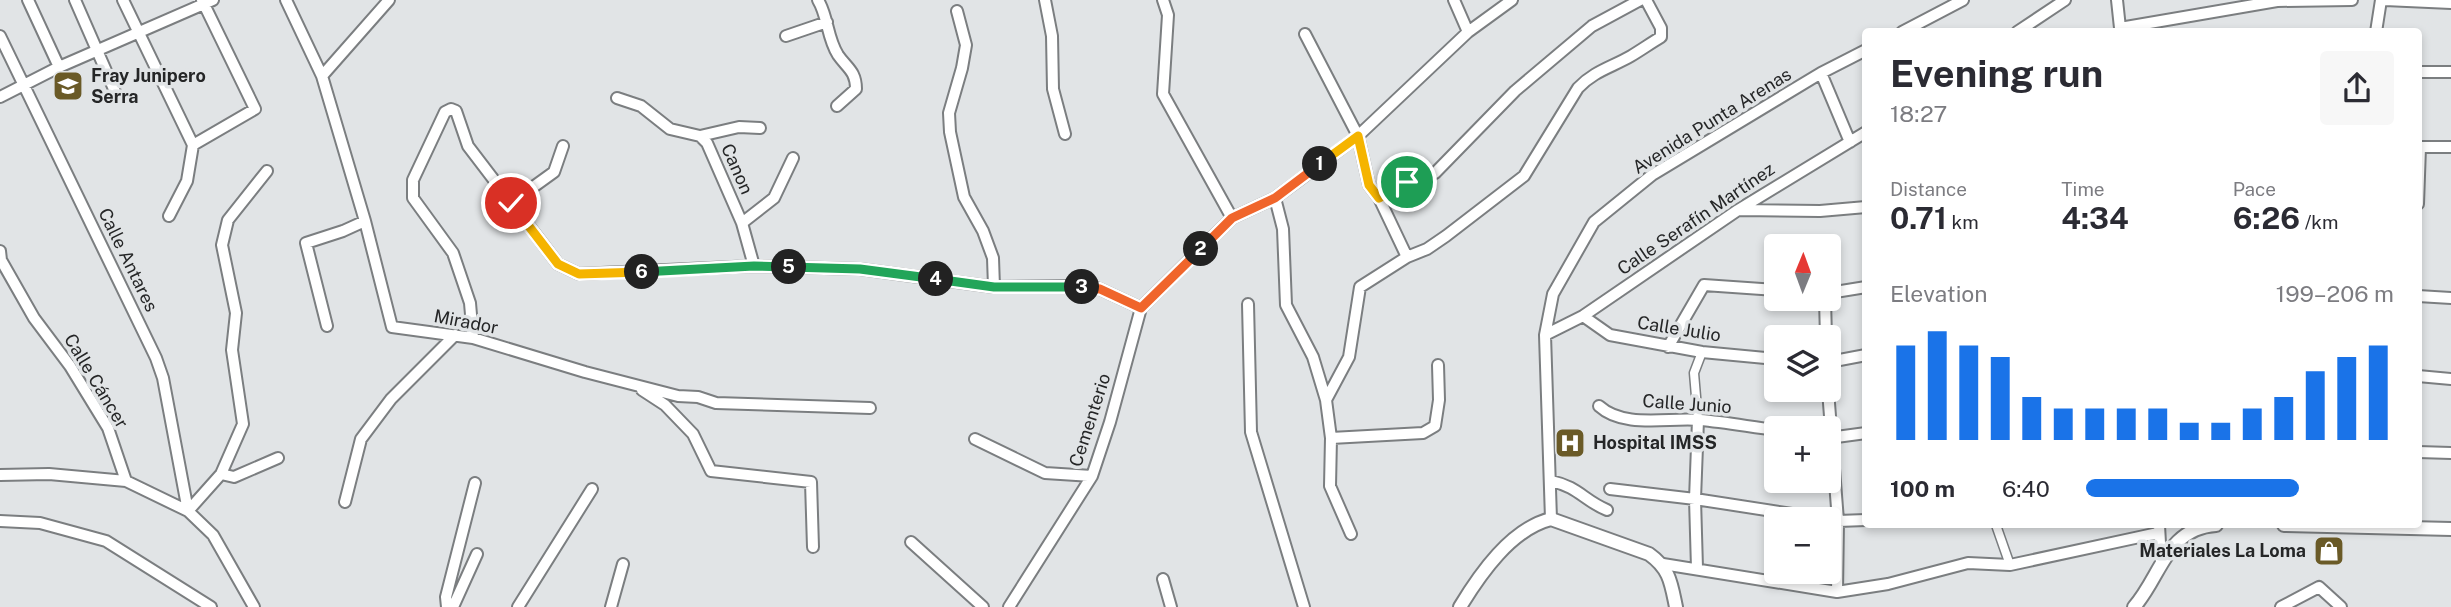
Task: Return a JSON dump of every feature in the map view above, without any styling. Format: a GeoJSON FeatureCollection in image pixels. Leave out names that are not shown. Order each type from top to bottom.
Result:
{"type":"FeatureCollection","features":[{"type":"Feature","properties":{"kind":"street"},"geometry":{"type":"LineString","coordinates":[[28,0],[59,67]]}},
{"type":"Feature","properties":{"kind":"street"},"geometry":{"type":"LineString","coordinates":[[75,0],[117,96]]}},
{"type":"Feature","properties":{"kind":"street"},"geometry":{"type":"LineString","coordinates":[[123,0],[193,145],[187,181],[169,216]]}},
{"type":"Feature","properties":{"kind":"street","name":"Mirador"},"geometry":{"type":"LineString","coordinates":[[286,0],[322,76],[365,221],[392,327],[472,338],[584,372],[716,403],[870,408]]}},
{"type":"Feature","properties":{"kind":"street"},"geometry":{"type":"LineString","coordinates":[[322,76],[389,0]]}},
{"type":"Feature","properties":{"kind":"street"},"geometry":{"type":"LineString","coordinates":[[818,0],[824,10],[836,53],[856,77],[856,89],[837,106]]}},
{"type":"Feature","properties":{"kind":"street"},"geometry":{"type":"LineString","coordinates":[[1045,0],[1052,36],[1053,89],[1065,134]]}},
{"type":"Feature","properties":{"kind":"street"},"geometry":{"type":"LineString","coordinates":[[1163,0],[1168,15],[1163,94],[1232,218]]}},
{"type":"Feature","properties":{"kind":"street"},"geometry":{"type":"LineString","coordinates":[[1454,0],[1468,33]]}},
{"type":"Feature","properties":{"kind":"street"},"geometry":{"type":"LineString","coordinates":[[472,338],[470,303],[453,253],[413,198],[413,180],[445,112],[451,108],[456,111],[468,146],[558,264],[579,274],[754,266],[860,269],[994,287],[1088,286],[1141,308],[1232,218],[1275,198],[1358,136],[1468,33],[1512,0]]}},
{"type":"Feature","properties":{"kind":"street"},"geometry":{"type":"LineString","coordinates":[[1379,198],[1407,182],[1435,173],[1515,91],[1592,26],[1640,0]]}},
{"type":"Feature","properties":{"kind":"street"},"geometry":{"type":"LineString","coordinates":[[1326,400],[1349,357],[1360,287],[1407,257],[1427,249],[1524,176],[1578,88],[1598,70],[1631,56],[1661,37],[1661,28],[1646,0]]}},
{"type":"Feature","properties":{"kind":"street"},"geometry":{"type":"LineString","coordinates":[[1910,28],[1963,0]]}},
{"type":"Feature","properties":{"kind":"street"},"geometry":{"type":"LineString","coordinates":[[2023,28],[2065,0]]}},
{"type":"Feature","properties":{"kind":"street"},"geometry":{"type":"LineString","coordinates":[[2117,0],[2118,28]]}},
{"type":"Feature","properties":{"kind":"street"},"geometry":{"type":"LineString","coordinates":[[2127,28],[2194,13],[2277,1],[2352,0]]}},
{"type":"Feature","properties":{"kind":"street"},"geometry":{"type":"LineString","coordinates":[[2377,28],[2383,0],[2451,3]]}},
{"type":"Feature","properties":{"kind":"street"},"geometry":{"type":"LineString","coordinates":[[0,97],[59,67],[206,1],[254,109],[193,145]]}},
{"type":"Feature","properties":{"kind":"street"},"geometry":{"type":"LineString","coordinates":[[957,11],[966,45],[949,113],[950,132],[964,197],[993,258],[994,287]]}},
{"type":"Feature","properties":{"kind":"street"},"geometry":{"type":"LineString","coordinates":[[786,36],[827,22]]}},
{"type":"Feature","properties":{"kind":"street"},"geometry":{"type":"LineString","coordinates":[[1305,34],[1358,136],[1369,185],[1379,198],[1407,257]]}},
{"type":"Feature","properties":{"kind":"street","name":"Calle Antares"},"geometry":{"type":"LineString","coordinates":[[0,36],[156,358],[163,378],[188,511]]}},
{"type":"Feature","properties":{"kind":"street","name":"Avenida Punta Arenas"},"geometry":{"type":"LineString","coordinates":[[1551,519],[1545,335],[1553,294],[1594,222],[1652,175],[1821,73],[1862,52]]}},
{"type":"Feature","properties":{"kind":"street"},"geometry":{"type":"LineString","coordinates":[[2422,72],[2451,72]]}},
{"type":"Feature","properties":{"kind":"street"},"geometry":{"type":"LineString","coordinates":[[1821,73],[1850,142]]}},
{"type":"Feature","properties":{"kind":"street","name":"Canon"},"geometry":{"type":"LineString","coordinates":[[617,98],[641,106],[670,128],[700,136],[707,143],[742,223],[754,266]]}},
{"type":"Feature","properties":{"kind":"street"},"geometry":{"type":"LineString","coordinates":[[700,136],[739,127],[761,128]]}},
{"type":"Feature","properties":{"kind":"street","name":"Calle Serafín Martínez"},"geometry":{"type":"LineString","coordinates":[[1545,335],[1583,316],[1738,209],[1862,134]]}},
{"type":"Feature","properties":{"kind":"street"},"geometry":{"type":"LineString","coordinates":[[511,203],[554,172],[563,146]]}},
{"type":"Feature","properties":{"kind":"street"},"geometry":{"type":"LineString","coordinates":[[2422,147],[2451,147]]}},
{"type":"Feature","properties":{"kind":"street"},"geometry":{"type":"LineString","coordinates":[[742,223],[774,198],[793,158]]}},
{"type":"Feature","properties":{"kind":"street"},"geometry":{"type":"LineString","coordinates":[[188,511],[221,474],[243,424],[232,350],[236,313],[222,245],[228,220],[267,171]]}},
{"type":"Feature","properties":{"kind":"street"},"geometry":{"type":"LineString","coordinates":[[1275,198],[1283,229],[1286,305],[1313,357],[1326,400],[1331,438],[1329,486],[1351,534]]}},
{"type":"Feature","properties":{"kind":"street"},"geometry":{"type":"LineString","coordinates":[[1738,209],[1820,211],[1862,207]]}},
{"type":"Feature","properties":{"kind":"street"},"geometry":{"type":"LineString","coordinates":[[327,326],[306,243],[365,221]]}},
{"type":"Feature","properties":{"kind":"street","name":"Calle Cáncer"},"geometry":{"type":"LineString","coordinates":[[0,251],[1,260],[34,318],[69,366],[108,428],[126,481]]}},
{"type":"Feature","properties":{"kind":"street"},"geometry":{"type":"LineString","coordinates":[[1668,347],[1704,285],[1764,289]]}},
{"type":"Feature","properties":{"kind":"street"},"geometry":{"type":"LineString","coordinates":[[1841,291],[1862,287]]}},
{"type":"Feature","properties":{"kind":"street"},"geometry":{"type":"LineString","coordinates":[[2422,296],[2451,298]]}},
{"type":"Feature","properties":{"kind":"street"},"geometry":{"type":"LineString","coordinates":[[1248,304],[1251,432],[1304,607]]}},
{"type":"Feature","properties":{"kind":"street","name":"Cementerio"},"geometry":{"type":"LineString","coordinates":[[1009,607],[1091,476],[1110,422],[1141,308]]}},
{"type":"Feature","properties":{"kind":"street","name":"Calle Julio"},"geometry":{"type":"LineString","coordinates":[[1583,316],[1610,335],[1668,347],[1764,358]]}},
{"type":"Feature","properties":{"kind":"street"},"geometry":{"type":"LineString","coordinates":[[345,502],[361,439],[391,399],[455,335]]}},
{"type":"Feature","properties":{"kind":"street"},"geometry":{"type":"LineString","coordinates":[[1697,568],[1695,499],[1698,420],[1694,373],[1702,352]]}},
{"type":"Feature","properties":{"kind":"street"},"geometry":{"type":"LineString","coordinates":[[1841,360],[1862,356]]}},
{"type":"Feature","properties":{"kind":"street"},"geometry":{"type":"LineString","coordinates":[[1331,438],[1423,433],[1435,426],[1439,400],[1438,365]]}},
{"type":"Feature","properties":{"kind":"street"},"geometry":{"type":"LineString","coordinates":[[2422,376],[2451,379]]}},
{"type":"Feature","properties":{"kind":"street"},"geometry":{"type":"LineString","coordinates":[[631,383],[665,405],[693,434],[711,471],[811,482],[813,547]]}},
{"type":"Feature","properties":{"kind":"street","name":"Calle Junio"},"geometry":{"type":"LineString","coordinates":[[1599,406],[1607,413],[1647,422],[1698,420],[1764,428]]}},
{"type":"Feature","properties":{"kind":"street"},"geometry":{"type":"LineString","coordinates":[[1841,436],[1862,434]]}},
{"type":"Feature","properties":{"kind":"street"},"geometry":{"type":"LineString","coordinates":[[975,439],[1045,473],[1091,476]]}},
{"type":"Feature","properties":{"kind":"street"},"geometry":{"type":"LineString","coordinates":[[2422,452],[2451,453]]}},
{"type":"Feature","properties":{"kind":"street"},"geometry":{"type":"LineString","coordinates":[[221,474],[234,477],[278,458]]}},
{"type":"Feature","properties":{"kind":"street"},"geometry":{"type":"LineString","coordinates":[[0,475],[49,474],[126,481],[188,511],[213,535],[254,607]]}},
{"type":"Feature","properties":{"kind":"street"},"geometry":{"type":"LineString","coordinates":[[1551,481],[1568,484],[1592,504],[1606,510]]}},
{"type":"Feature","properties":{"kind":"street"},"geometry":{"type":"LineString","coordinates":[[447,607],[446,597],[475,483]]}},
{"type":"Feature","properties":{"kind":"street"},"geometry":{"type":"LineString","coordinates":[[518,607],[592,489]]}},
{"type":"Feature","properties":{"kind":"street"},"geometry":{"type":"LineString","coordinates":[[1610,489],[1764,510]]}},
{"type":"Feature","properties":{"kind":"street"},"geometry":{"type":"LineString","coordinates":[[1460,607],[1473,585],[1506,547],[1533,525],[1551,519],[1649,554],[1662,564],[1671,582],[1676,607]]}},
{"type":"Feature","properties":{"kind":"street"},"geometry":{"type":"LineString","coordinates":[[1841,521],[1862,520]]}},
{"type":"Feature","properties":{"kind":"street"},"geometry":{"type":"LineString","coordinates":[[0,521],[40,523],[106,541],[211,607]]}},
{"type":"Feature","properties":{"kind":"street"},"geometry":{"type":"LineString","coordinates":[[1997,528],[2010,565]]}},
{"type":"Feature","properties":{"kind":"street"},"geometry":{"type":"LineString","coordinates":[[2134,607],[2143,596],[2161,561],[2179,539],[2203,528]]}},
{"type":"Feature","properties":{"kind":"street"},"geometry":{"type":"LineString","coordinates":[[2422,528],[2451,529]]}},
{"type":"Feature","properties":{"kind":"street"},"geometry":{"type":"LineString","coordinates":[[1662,564],[1837,592],[1888,584],[1968,564],[2010,565],[2159,529],[2161,561]]}},
{"type":"Feature","properties":{"kind":"street"},"geometry":{"type":"LineString","coordinates":[[911,542],[983,607]]}},
{"type":"Feature","properties":{"kind":"street"},"geometry":{"type":"LineString","coordinates":[[453,607],[477,554]]}},
{"type":"Feature","properties":{"kind":"street"},"geometry":{"type":"LineString","coordinates":[[611,607],[623,564]]}},
{"type":"Feature","properties":{"kind":"street"},"geometry":{"type":"LineString","coordinates":[[1163,579],[1171,607]]}},
{"type":"Feature","properties":{"kind":"street"},"geometry":{"type":"LineString","coordinates":[[1837,584],[1837,592]]}},
{"type":"Feature","properties":{"kind":"street"},"geometry":{"type":"LineString","coordinates":[[2281,607],[2319,587],[2341,607]]}},
{"type":"Feature","properties":{"kind":"place","name":"Fray Junipero Serra"},"geometry":{"type":"Point","coordinates":[68,86]}},
{"type":"Feature","properties":{"kind":"place","name":"Hospital IMSS"},"geometry":{"type":"Point","coordinates":[1570,443]}},
{"type":"Feature","properties":{"kind":"place","name":"Materiales La Loma"},"geometry":{"type":"Point","coordinates":[2329,551]}},
{"type":"Feature","properties":{"kind":"route"},"geometry":{"type":"LineString","coordinates":[[511,203],[558,264],[579,274],[754,266],[860,269],[994,287],[1088,286],[1141,308],[1232,218],[1275,198],[1358,136],[1369,185],[1379,198],[1407,182]]}}]}
